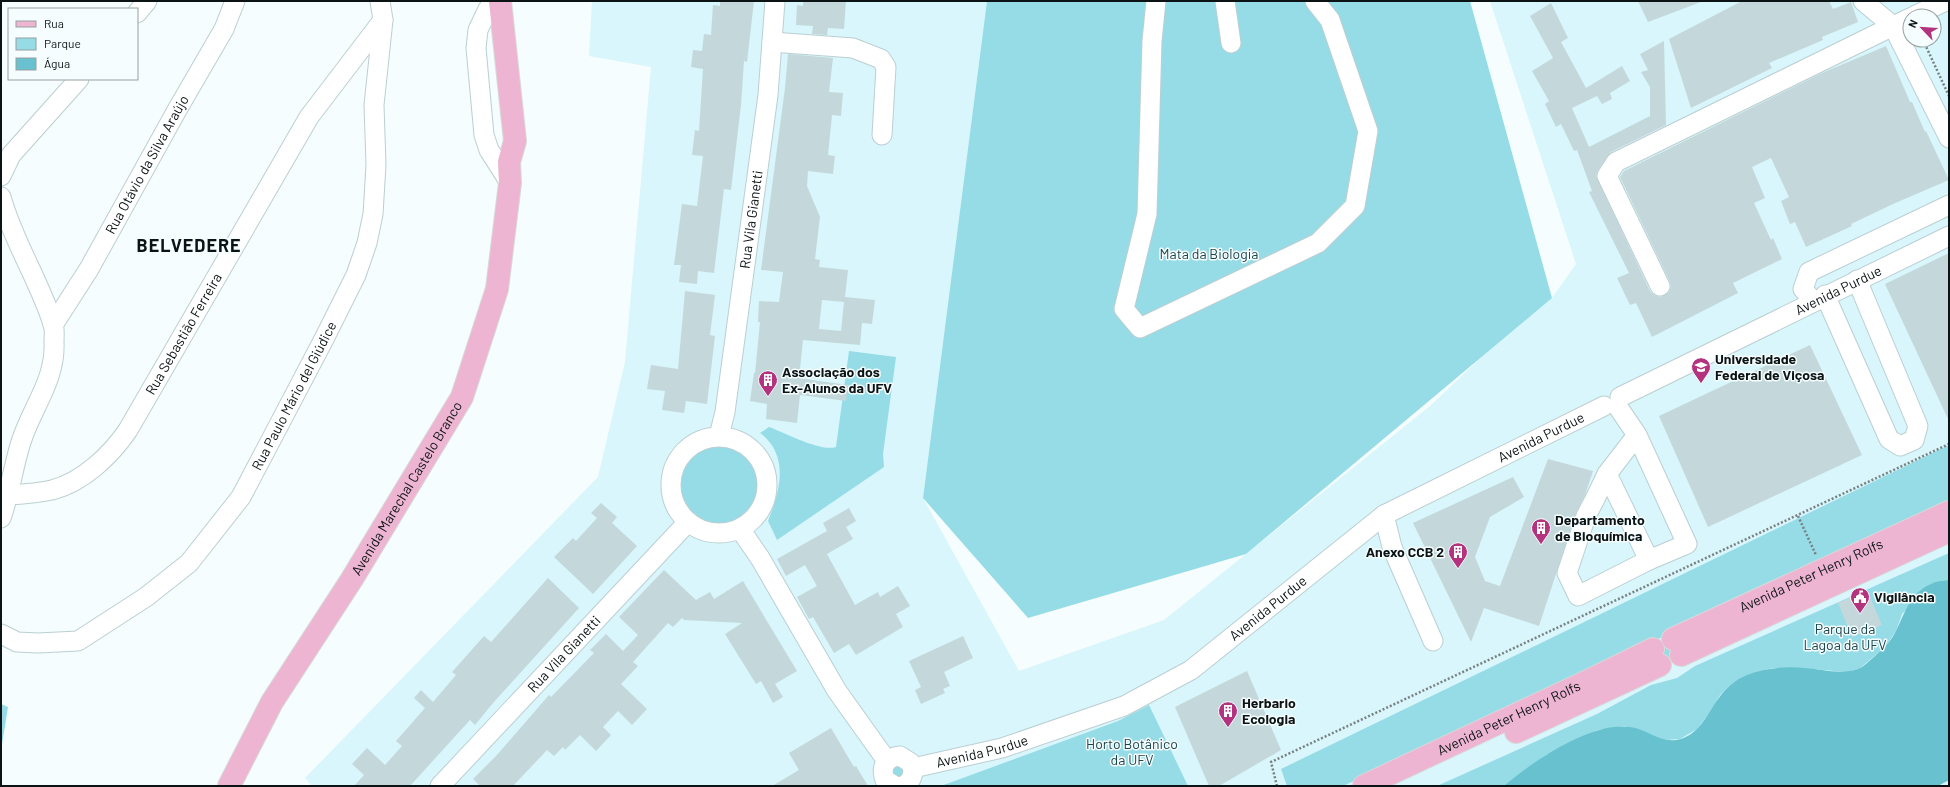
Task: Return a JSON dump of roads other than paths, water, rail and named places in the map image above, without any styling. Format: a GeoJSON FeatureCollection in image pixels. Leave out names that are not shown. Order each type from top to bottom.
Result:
{"type":"FeatureCollection","features":[{"type":"Feature","properties":{"kind":"main road","name":"Avenida Marechal Castelo Branco"},"geometry":{"type":"LineString","coordinates":[[229,786],[272,702],[352,579],[462,397],[497,289],[509,173],[500,138],[491,4]]}},
{"type":"Feature","properties":{"kind":"main road","name":"Avenida Peter Henry Rolfs"},"geometry":{"type":"LineString","coordinates":[[1677,647],[1823,572],[1949,512]]}},
{"type":"Feature","properties":{"kind":"main road","name":"Avenida Peter Henry Rolfs"},"geometry":{"type":"LineString","coordinates":[[1677,647],[1949,531]]}},
{"type":"Feature","properties":{"kind":"main road"},"geometry":{"type":"LineString","coordinates":[[1656,657],[1655,644],[1663,638],[1677,647]]}},
{"type":"Feature","properties":{"kind":"main road","name":"Avenida Peter Henry Rolfs"},"geometry":{"type":"LineString","coordinates":[[1364,786],[1590,680],[1656,657]]}},
{"type":"Feature","properties":{"kind":"main road","name":"Avenida Peter Henry Rolfs"},"geometry":{"type":"LineString","coordinates":[[1394,786],[1656,657]]}},
{"type":"Feature","properties":{"kind":"street"},"geometry":{"type":"LineString","coordinates":[[138,12],[147,1]]}},
{"type":"Feature","properties":{"kind":"street","name":"Rua Otávio da Silva Araújo"},"geometry":{"type":"LineString","coordinates":[[53,325],[89,269],[177,110],[224,29],[234,7],[235,1]]}},
{"type":"Feature","properties":{"kind":"street","name":"Rua Paulo Mário del Giúdice"},"geometry":{"type":"LineString","coordinates":[[1,634],[17,642],[38,643],[78,641],[146,597],[189,563],[241,497],[356,275],[367,243],[374,214],[376,165],[374,105],[382,20],[380,1]]}},
{"type":"Feature","properties":{"kind":"street","name":"Rua Vila Gianetti"},"geometry":{"type":"LineString","coordinates":[[719,436],[725,412],[766,111],[775,1]]}},
{"type":"Feature","properties":{"kind":"street"},"geometry":{"type":"LineString","coordinates":[[1156,1],[1152,41],[1147,214],[1124,309],[1140,328],[1318,242],[1354,206],[1368,131],[1330,20],[1315,1]]}},
{"type":"Feature","properties":{"kind":"street"},"geometry":{"type":"LineString","coordinates":[[1225,1],[1231,43]]}},
{"type":"Feature","properties":{"kind":"street"},"geometry":{"type":"LineString","coordinates":[[1931,8],[1946,1]]}},
{"type":"Feature","properties":{"kind":"street"},"geometry":{"type":"LineString","coordinates":[[1870,3],[1893,26],[1949,138]]}},
{"type":"Feature","properties":{"kind":"street","name":"Rua Sebastião Ferreira"},"geometry":{"type":"LineString","coordinates":[[9,495],[54,489],[76,479],[102,461],[116,448],[128,430],[309,117],[382,20]]}},
{"type":"Feature","properties":{"kind":"street"},"geometry":{"type":"LineString","coordinates":[[1660,286],[1607,176],[1616,162],[1902,22]]}},
{"type":"Feature","properties":{"kind":"street"},"geometry":{"type":"LineString","coordinates":[[772,42],[853,48],[881,59],[886,67],[882,134]]}},
{"type":"Feature","properties":{"kind":"street"},"geometry":{"type":"LineString","coordinates":[[1,176],[11,155],[78,80]]}},
{"type":"Feature","properties":{"kind":"street"},"geometry":{"type":"LineString","coordinates":[[1,197],[8,223],[31,271],[53,325],[53,366],[49,382],[22,441],[9,495],[1,518]]}},
{"type":"Feature","properties":{"kind":"street"},"geometry":{"type":"LineString","coordinates":[[1857,280],[1918,426],[1914,440],[1900,446],[1889,439],[1819,298],[1804,289],[1809,272],[1949,205]]}},
{"type":"Feature","properties":{"kind":"street","name":"Avenida Purdue"},"geometry":{"type":"LineString","coordinates":[[913,768],[1002,748],[1124,706],[1191,670],[1384,515],[1614,403],[1819,298],[1949,236]]}},
{"type":"Feature","properties":{"kind":"street"},"geometry":{"type":"LineString","coordinates":[[1614,403],[1636,435],[1687,544],[1649,560],[1578,596],[1567,572],[1586,516],[1607,474],[1636,435]]}},
{"type":"Feature","properties":{"kind":"street"},"geometry":{"type":"LineString","coordinates":[[719,436],[734,438],[748,446],[759,457],[766,471],[768,486],[765,502],[757,515],[740,528],[722,534],[710,533],[698,529],[688,522],[678,511],[672,498],[670,483],[673,468],[680,455],[691,445],[705,438],[719,436]]}},
{"type":"Feature","properties":{"kind":"street"},"geometry":{"type":"LineString","coordinates":[[1607,474],[1649,560]]}},
{"type":"Feature","properties":{"kind":"street"},"geometry":{"type":"LineString","coordinates":[[1384,515],[1392,547],[1433,641]]}},
{"type":"Feature","properties":{"kind":"street","name":"Rua Vila Gianetti"},"geometry":{"type":"LineString","coordinates":[[440,786],[688,522]]}},
{"type":"Feature","properties":{"kind":"street"},"geometry":{"type":"LineString","coordinates":[[740,528],[760,558],[837,691],[887,761]]}},
{"type":"Feature","properties":{"kind":"street"},"geometry":{"type":"LineString","coordinates":[[895,786],[888,783],[883,775],[884,765],[891,758],[900,756],[908,760],[913,768],[912,777],[907,784],[903,786]]}},
{"type":"Feature","properties":{"kind":"water"},"geometry":{"type":"Polygon","coordinates":[[[1949,580],[1949,780],[1938,786],[1504,786],[1546,755],[1563,745],[1598,730],[1615,727],[1637,728],[1667,740],[1681,739],[1688,736],[1700,726],[1721,695],[1733,683],[1747,675],[1768,669],[1783,667],[1797,667],[1838,672],[1851,671],[1860,668],[1884,648],[1896,631],[1909,604],[1918,593],[1933,583],[1949,580]]]}},
{"type":"Feature","properties":{"kind":"place","name":"Universidade Federal de Viçosa"},"geometry":{"type":"Point","coordinates":[1701,384]}},
{"type":"Feature","properties":{"kind":"place","name":"Associação dos Ex-Alunos da UFV"},"geometry":{"type":"Point","coordinates":[768,397]}},
{"type":"Feature","properties":{"kind":"place","name":"Departamento de Bioquímica"},"geometry":{"type":"Point","coordinates":[1541,545]}},
{"type":"Feature","properties":{"kind":"place","name":"Anexo CCB 2"},"geometry":{"type":"Point","coordinates":[1458,569]}},
{"type":"Feature","properties":{"kind":"place","name":"Vigilância"},"geometry":{"type":"Point","coordinates":[1860,614]}},
{"type":"Feature","properties":{"kind":"place","name":"Herbario Ecologia"},"geometry":{"type":"Point","coordinates":[1228,728]}},
{"type":"Feature","properties":{"kind":"district","name":"BELVEDERE"},"geometry":{"type":"Point","coordinates":[189,246]}},
{"type":"Feature","properties":{"kind":"park label","name":"Mata da Biologia"},"geometry":{"type":"Point","coordinates":[1209,254]}},
{"type":"Feature","properties":{"kind":"park label","name":"Parque da Lagoa da UFV"},"geometry":{"type":"Point","coordinates":[1845,638]}},
{"type":"Feature","properties":{"kind":"park label","name":"Horto Botânico da UFV"},"geometry":{"type":"Point","coordinates":[1132,752]}}]}
